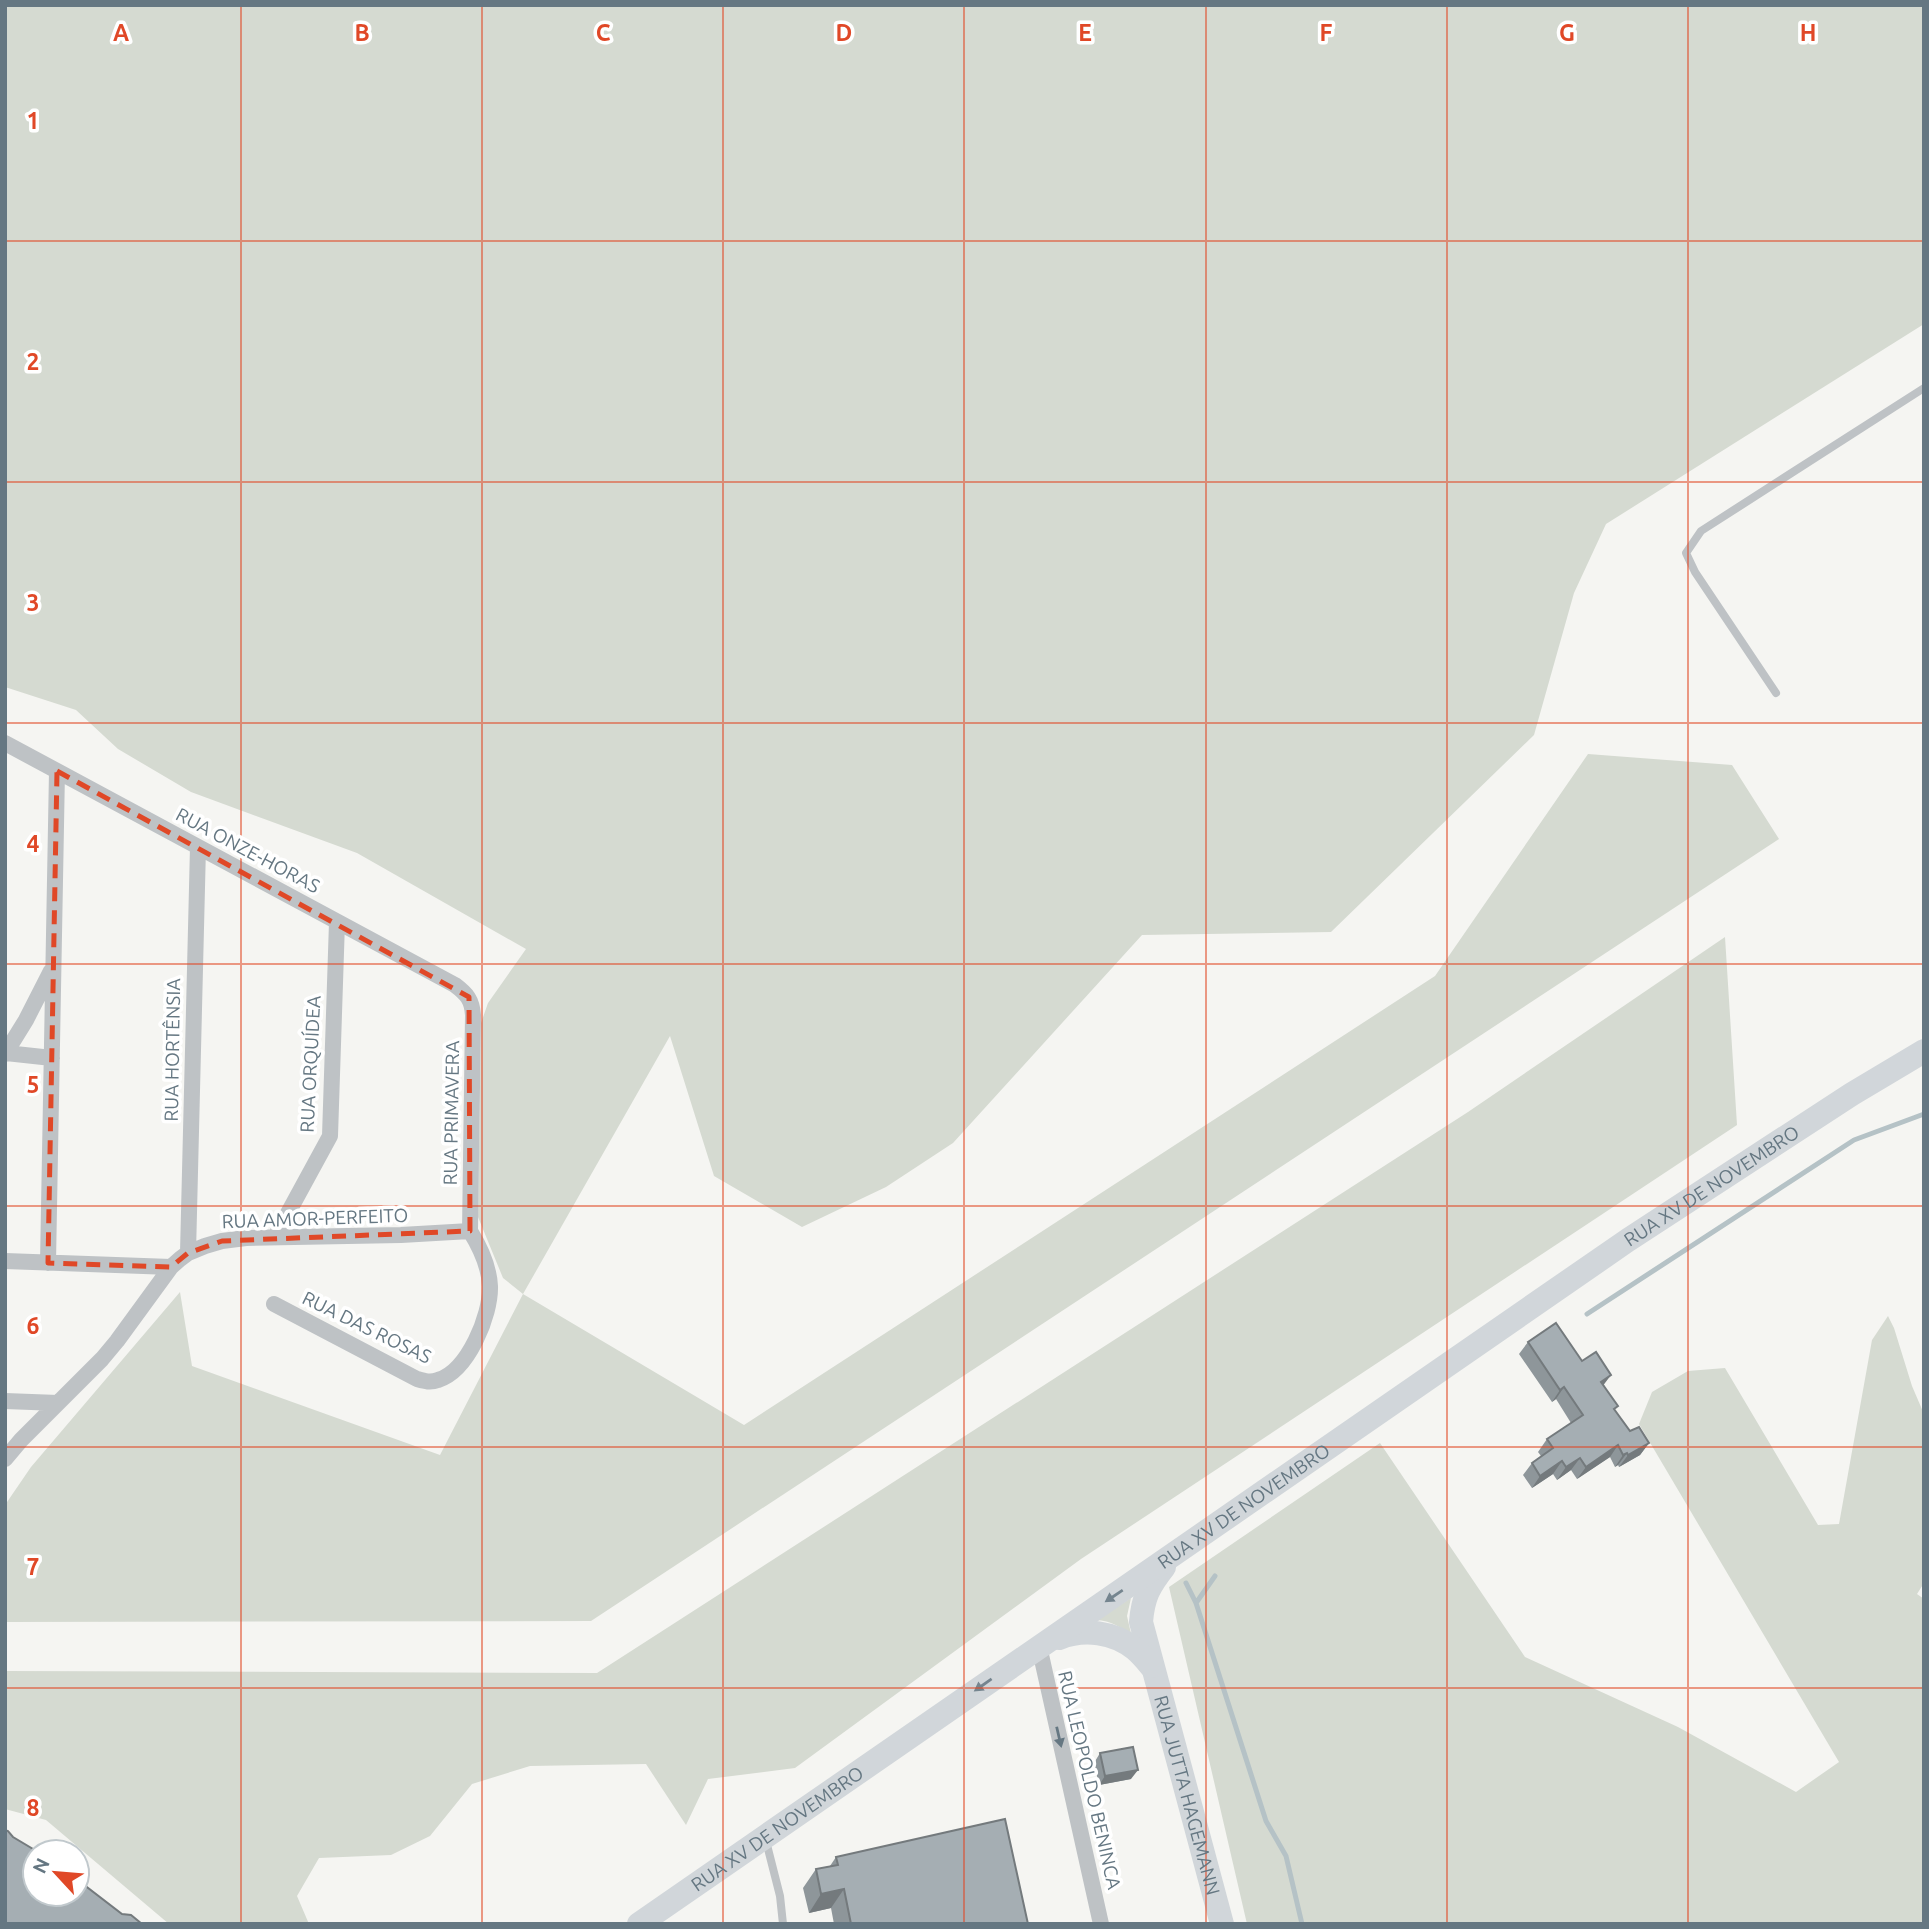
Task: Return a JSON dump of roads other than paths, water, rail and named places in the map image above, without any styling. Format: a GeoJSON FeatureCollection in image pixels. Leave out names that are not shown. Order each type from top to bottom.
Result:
{"type":"FeatureCollection","features":[{"type":"Feature","properties":{"kind":"main road","name":"RUA XV DE NOVEMBRO"},"geometry":{"type":"LineString","coordinates":[[639,1924],[1617,1248],[1852,1094],[1924,1051]]}},
{"type":"Feature","properties":{"kind":"main road","name":"RUA XV DE NOVEMBRO"},"geometry":{"type":"LineString","coordinates":[[1852,1094],[1924,1069]]}},
{"type":"Feature","properties":{"kind":"main road","name":"RUA JUTTA HAGEMANN"},"geometry":{"type":"LineString","coordinates":[[1170,1558],[1152,1583],[1143,1604],[1141,1622],[1222,1924]]}},
{"type":"Feature","properties":{"kind":"main road"},"geometry":{"type":"LineString","coordinates":[[1039,1646],[1065,1636],[1089,1632],[1102,1634],[1114,1637],[1135,1649],[1153,1667]]}},
{"type":"Feature","properties":{"kind":"street","name":"RUA ONZE-HORAS"},"geometry":{"type":"LineString","coordinates":[[5,743],[455,985],[469,997]]}},
{"type":"Feature","properties":{"kind":"street"},"geometry":{"type":"LineString","coordinates":[[48,1263],[57,771]]}},
{"type":"Feature","properties":{"kind":"street","name":"RUA HORTÊNSIA"},"geometry":{"type":"LineString","coordinates":[[188,1253],[198,847]]}},
{"type":"Feature","properties":{"kind":"street","name":"RUA ORQUÍDEA"},"geometry":{"type":"LineString","coordinates":[[275,1237],[330,1136],[337,922]]}},
{"type":"Feature","properties":{"kind":"street"},"geometry":{"type":"LineString","coordinates":[[52,1058],[6,1054],[53,967]]}},
{"type":"Feature","properties":{"kind":"street","name":"RUA PRIMAVERA"},"geometry":{"type":"LineString","coordinates":[[469,997],[473,1015],[470,1231]]}},
{"type":"Feature","properties":{"kind":"street","name":"RUA AMOR-PERFEITO"},"geometry":{"type":"LineString","coordinates":[[5,1459],[86,1377],[117,1341],[171,1267],[188,1253],[222,1241],[246,1238],[470,1231]]}},
{"type":"Feature","properties":{"kind":"street","name":"RUA DAS ROSAS"},"geometry":{"type":"LineString","coordinates":[[274,1304],[417,1379],[427,1382],[439,1380],[448,1375],[468,1352],[478,1338],[487,1314],[490,1286],[487,1267],[470,1231]]}},
{"type":"Feature","properties":{"kind":"street"},"geometry":{"type":"LineString","coordinates":[[5,1261],[171,1267]]}},
{"type":"Feature","properties":{"kind":"street"},"geometry":{"type":"LineString","coordinates":[[5,1401],[58,1403]]}},
{"type":"Feature","properties":{"kind":"street","name":"RUA LEOPOLDO BENINCA"},"geometry":{"type":"LineString","coordinates":[[1039,1646],[1101,1924]]}},
{"type":"Feature","properties":{"kind":"lane"},"geometry":{"type":"LineString","coordinates":[[1776,693],[1695,572],[1686,553],[1701,531],[1924,388]]}},
{"type":"Feature","properties":{"kind":"lane"},"geometry":{"type":"LineString","coordinates":[[764,1837],[780,1896],[783,1924]]}},
{"type":"Feature","properties":{"kind":"waterway"},"geometry":{"type":"LineString","coordinates":[[1587,1314],[1854,1140],[1924,1114]]}},
{"type":"Feature","properties":{"kind":"waterway"},"geometry":{"type":"LineString","coordinates":[[1196,1603],[1215,1576]]}},
{"type":"Feature","properties":{"kind":"waterway"},"geometry":{"type":"LineString","coordinates":[[1186,1583],[1196,1603],[1266,1821],[1286,1856],[1302,1924]]}}]}
